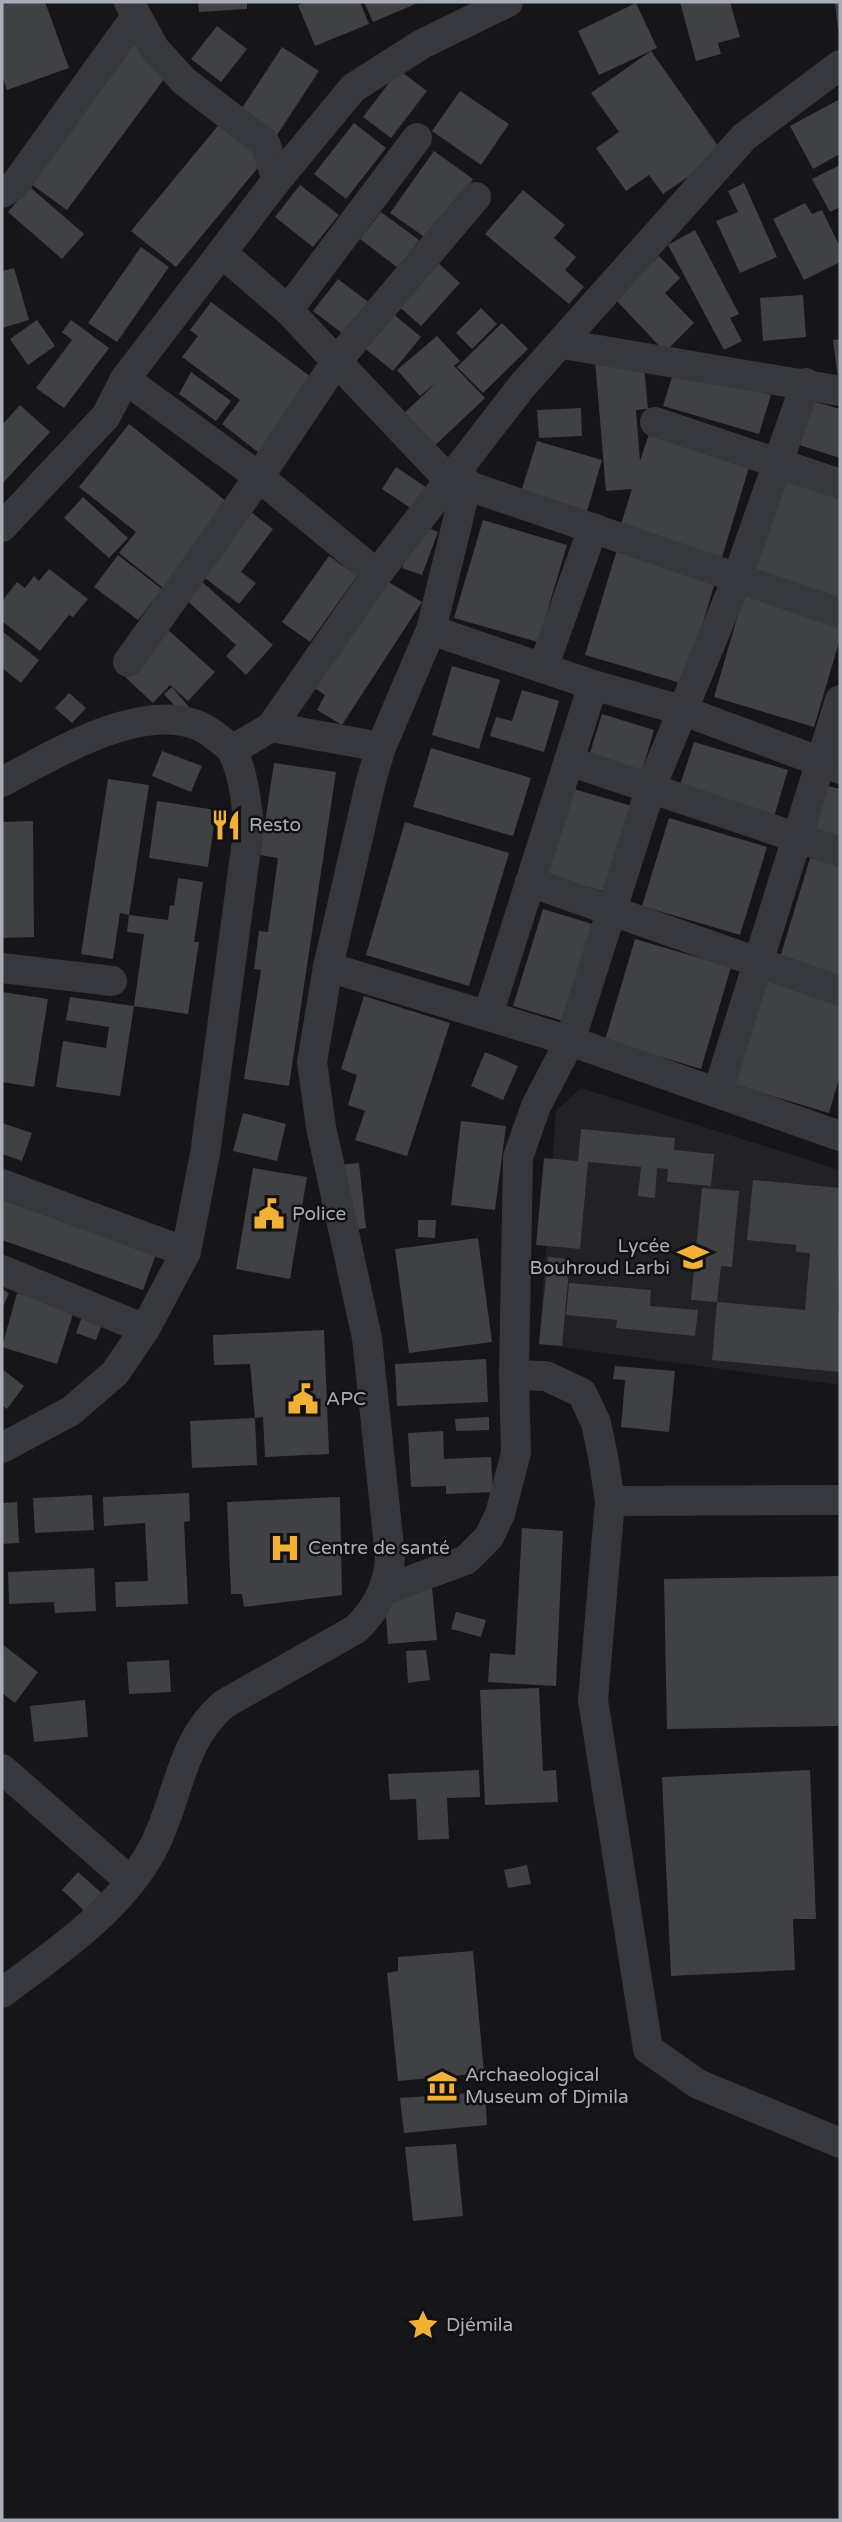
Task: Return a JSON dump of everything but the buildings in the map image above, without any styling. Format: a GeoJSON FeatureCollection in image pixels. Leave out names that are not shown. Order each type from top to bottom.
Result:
{"type":"FeatureCollection","features":[{"type":"Feature","properties":{"kind":"street"},"geometry":{"type":"LineString","coordinates":[[2,527],[106,416],[125,379],[277,180],[353,88],[422,44],[508,2]]}},
{"type":"Feature","properties":{"kind":"street"},"geometry":{"type":"LineString","coordinates":[[2,193],[14,186],[132,10],[154,48],[184,81],[265,143],[277,180]]}},
{"type":"Feature","properties":{"kind":"street"},"geometry":{"type":"LineString","coordinates":[[232,750],[271,727],[377,574],[457,481],[522,386],[563,344],[744,137],[840,65]]}},
{"type":"Feature","properties":{"kind":"street"},"geometry":{"type":"LineString","coordinates":[[288,310],[417,138]]}},
{"type":"Feature","properties":{"kind":"street"},"geometry":{"type":"LineString","coordinates":[[128,662],[260,477],[336,362],[476,197]]}},
{"type":"Feature","properties":{"kind":"street"},"geometry":{"type":"LineString","coordinates":[[222,253],[288,310],[336,362],[457,481],[840,613]]}},
{"type":"Feature","properties":{"kind":"street"},"geometry":{"type":"LineString","coordinates":[[563,344],[806,383],[840,391]]}},
{"type":"Feature","properties":{"kind":"street"},"geometry":{"type":"LineString","coordinates":[[125,379],[260,477],[377,574]]}},
{"type":"Feature","properties":{"kind":"street"},"geometry":{"type":"LineString","coordinates":[[384,1590],[466,1560],[489,1537],[500,1514],[516,1453],[513,1375],[518,1157],[536,1106],[570,1041],[614,911],[651,787],[737,579],[806,383]]}},
{"type":"Feature","properties":{"kind":"street"},"geometry":{"type":"LineString","coordinates":[[655,422],[840,484]]}},
{"type":"Feature","properties":{"kind":"street"},"geometry":{"type":"LineString","coordinates":[[2,1993],[76,1937],[131,1881],[159,1835],[189,1748],[211,1715],[224,1704],[356,1629],[372,1611],[384,1590],[390,1556],[367,1338],[321,1127],[312,1062],[328,967],[381,747],[431,630],[457,481]]}},
{"type":"Feature","properties":{"kind":"street"},"geometry":{"type":"LineString","coordinates":[[543,668],[593,528]]}},
{"type":"Feature","properties":{"kind":"street"},"geometry":{"type":"LineString","coordinates":[[431,630],[593,685],[681,710],[830,766]]}},
{"type":"Feature","properties":{"kind":"street"},"geometry":{"type":"LineString","coordinates":[[488,1015],[593,685]]}},
{"type":"Feature","properties":{"kind":"street"},"geometry":{"type":"LineString","coordinates":[[718,1091],[796,837],[830,766],[840,700]]}},
{"type":"Feature","properties":{"kind":"street"},"geometry":{"type":"LineString","coordinates":[[2,782],[79,741],[155,718],[189,721],[206,728],[232,750],[242,777],[249,826],[205,1154],[186,1252],[145,1329],[115,1373],[71,1411],[4,1443]]}},
{"type":"Feature","properties":{"kind":"street"},"geometry":{"type":"LineString","coordinates":[[271,727],[381,747]]}},
{"type":"Feature","properties":{"kind":"street"},"geometry":{"type":"LineString","coordinates":[[569,761],[840,852]]}},
{"type":"Feature","properties":{"kind":"street"},"geometry":{"type":"LineString","coordinates":[[530,882],[840,991]]}},
{"type":"Feature","properties":{"kind":"street"},"geometry":{"type":"LineString","coordinates":[[328,967],[570,1041],[840,1136]]}},
{"type":"Feature","properties":{"kind":"street"},"geometry":{"type":"LineString","coordinates":[[2,968],[112,981]]}},
{"type":"Feature","properties":{"kind":"street"},"geometry":{"type":"LineString","coordinates":[[2,1184],[186,1252]]}},
{"type":"Feature","properties":{"kind":"street"},"geometry":{"type":"LineString","coordinates":[[2,1270],[145,1329]]}},
{"type":"Feature","properties":{"kind":"street"},"geometry":{"type":"LineString","coordinates":[[513,1375],[546,1376],[582,1393],[596,1423],[610,1501],[593,1700],[648,2049],[698,2084],[840,2143]]}},
{"type":"Feature","properties":{"kind":"street"},"geometry":{"type":"LineString","coordinates":[[610,1501],[840,1500]]}},
{"type":"Feature","properties":{"kind":"street"},"geometry":{"type":"LineString","coordinates":[[2,1769],[131,1881]]}},
{"type":"Feature","properties":{"kind":"shaded area","name":"Lycée Bouhroud Larbi"},"geometry":{"type":"Polygon","coordinates":[[[581,1088],[840,1170],[840,1385],[539,1344],[556,1111],[581,1088]]]}},
{"type":"Feature","properties":{"kind":"place","name":"Resto"},"geometry":{"type":"Point","coordinates":[226,825]}},
{"type":"Feature","properties":{"kind":"place","name":"Police"},"geometry":{"type":"Point","coordinates":[269,1214]}},
{"type":"Feature","properties":{"kind":"place","name":"Lycée Bouhroud Larbi"},"geometry":{"type":"Point","coordinates":[693,1257]}},
{"type":"Feature","properties":{"kind":"place","name":"APC"},"geometry":{"type":"Point","coordinates":[303,1399]}},
{"type":"Feature","properties":{"kind":"place","name":"Centre de santé"},"geometry":{"type":"Point","coordinates":[285,1548]}},
{"type":"Feature","properties":{"kind":"place","name":"Archaeological Museum of Djmila"},"geometry":{"type":"Point","coordinates":[442,2086]}},
{"type":"Feature","properties":{"kind":"place","name":"Djémila"},"geometry":{"type":"Point","coordinates":[423,2325]}}]}
